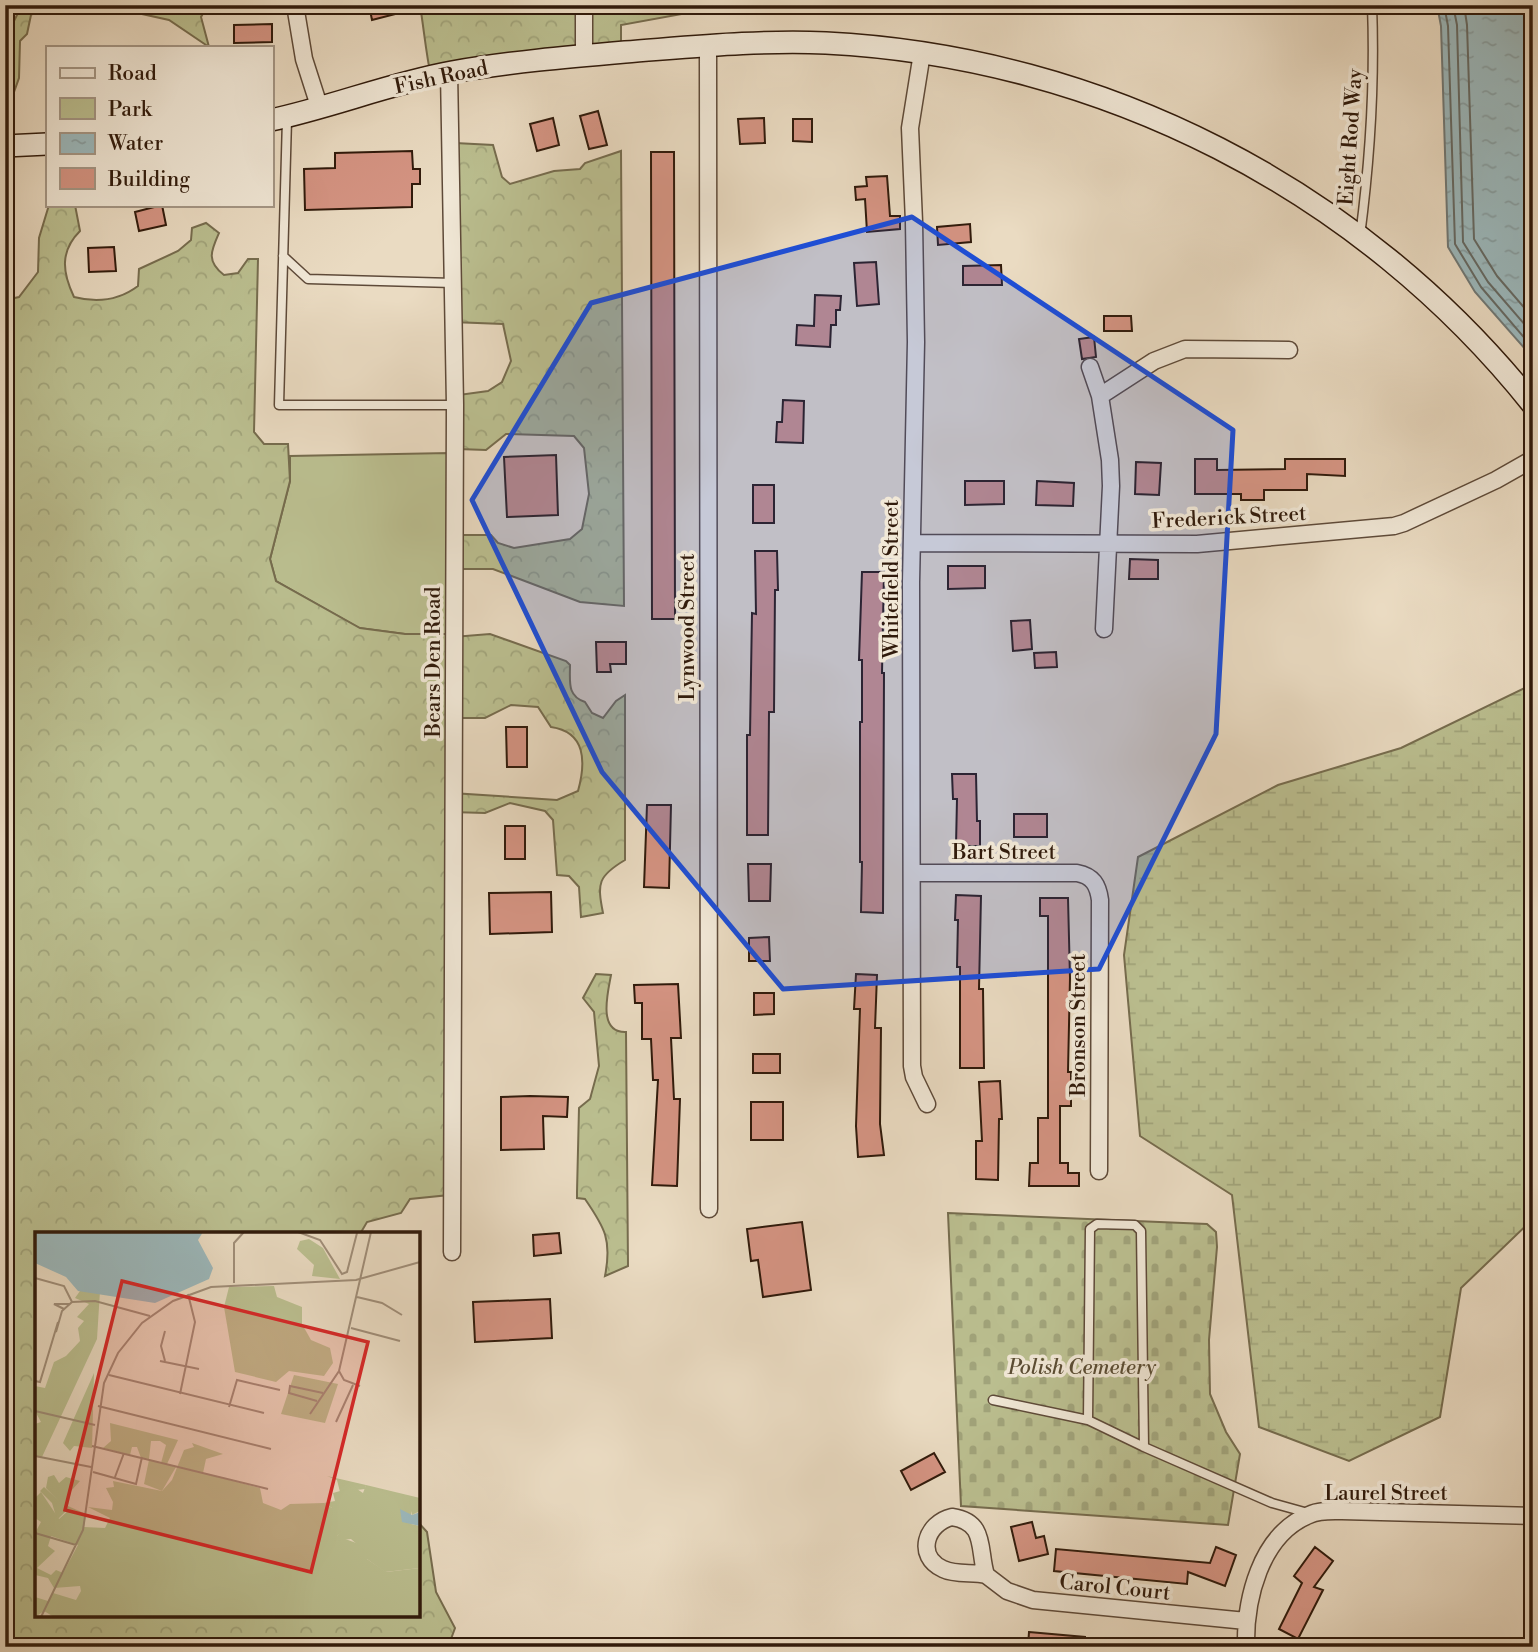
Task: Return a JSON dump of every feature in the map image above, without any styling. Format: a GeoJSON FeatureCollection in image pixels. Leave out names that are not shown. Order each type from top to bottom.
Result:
{"type":"FeatureCollection","features":[{"type":"Feature","properties":{"kind":"main road","name":"Fish Road"},"geometry":{"type":"LineString","coordinates":[[279,118],[449,72],[615,53],[802,42],[867,46],[984,63],[1034,76],[1150,115],[1273,176],[1360,236],[1436,300],[1492,356],[1533,405]]}},
{"type":"Feature","properties":{"kind":"main road"},"geometry":{"type":"LineString","coordinates":[[5,146],[46,144]]}},
{"type":"Feature","properties":{"kind":"street"},"geometry":{"type":"LineString","coordinates":[[295,5],[304,59],[320,109]]}},
{"type":"Feature","properties":{"kind":"street"},"geometry":{"type":"LineString","coordinates":[[584,5],[584,56]]}},
{"type":"Feature","properties":{"kind":"street","name":"Lynwood Street"},"geometry":{"type":"LineString","coordinates":[[708,46],[709,1209]]}},
{"type":"Feature","properties":{"kind":"street","name":"Whitefield Street"},"geometry":{"type":"LineString","coordinates":[[922,53],[910,128],[915,222],[916,342],[912,543],[912,1066],[918,1087],[927,1104]]}},
{"type":"Feature","properties":{"kind":"street","name":"Bears Den Road"},"geometry":{"type":"LineString","coordinates":[[449,72],[455,405],[452,1252]]}},
{"type":"Feature","properties":{"kind":"street"},"geometry":{"type":"LineString","coordinates":[[1100,396],[1154,361],[1185,349],[1289,349]]}},
{"type":"Feature","properties":{"kind":"street"},"geometry":{"type":"LineString","coordinates":[[1090,367],[1100,396],[1110,460],[1104,629]]}},
{"type":"Feature","properties":{"kind":"street","name":"Frederick Street"},"geometry":{"type":"LineString","coordinates":[[912,543],[1197,544],[1394,526],[1485,486],[1533,459]]}},
{"type":"Feature","properties":{"kind":"street","name":"Bart Street"},"geometry":{"type":"LineString","coordinates":[[912,873],[1077,873],[1094,881]]}},
{"type":"Feature","properties":{"kind":"street","name":"Bronson Street"},"geometry":{"type":"LineString","coordinates":[[1094,881],[1100,900],[1099,1171]]}},
{"type":"Feature","properties":{"kind":"street","name":"Laurel Street"},"geometry":{"type":"LineString","coordinates":[[1246,1647],[1246,1621],[1256,1581],[1268,1553],[1295,1523],[1311,1514],[1342,1511],[1533,1516]]}},
{"type":"Feature","properties":{"kind":"street","name":"Carol Court"},"geometry":{"type":"LineString","coordinates":[[986,1575],[1007,1591],[1033,1600],[1246,1621]]}},
{"type":"Feature","properties":{"kind":"lane","name":"Eight Rod Way"},"geometry":{"type":"LineString","coordinates":[[1360,236],[1367,183],[1374,40],[1372,5]]}},
{"type":"Feature","properties":{"kind":"lane"},"geometry":{"type":"LineString","coordinates":[[279,118],[283,256],[279,405],[455,405]]}},
{"type":"Feature","properties":{"kind":"lane"},"geometry":{"type":"LineString","coordinates":[[283,256],[308,279],[453,283]]}},
{"type":"Feature","properties":{"kind":"lane"},"geometry":{"type":"LineString","coordinates":[[1088,1420],[1090,1229],[1097,1224],[1135,1225],[1141,1231],[1144,1447]]}},
{"type":"Feature","properties":{"kind":"lane"},"geometry":{"type":"LineString","coordinates":[[993,1400],[1088,1420],[1272,1503],[1311,1514]]}},
{"type":"Feature","properties":{"kind":"highlighted area"},"geometry":{"type":"Polygon","coordinates":[[[912,217],[1233,430],[1216,734],[1099,969],[783,989],[602,772],[472,500],[591,303],[912,217]]]}},
{"type":"Feature","properties":{"kind":"green space"},"geometry":{"type":"Polygon","coordinates":[[[22,5],[58,5],[41,9],[31,15],[27,34],[20,41],[19,78],[9,106],[8,142],[5,144],[5,21],[14,21],[22,5]]]}},
{"type":"Feature","properties":{"kind":"green space"},"geometry":{"type":"Polygon","coordinates":[[[88,5],[208,5],[201,17],[209,46],[169,20],[142,14],[134,9],[93,13],[88,5]]]}},
{"type":"Feature","properties":{"kind":"green space"},"geometry":{"type":"Polygon","coordinates":[[[420,5],[731,5],[621,25],[621,52],[431,77],[420,5]]]}},
{"type":"Feature","properties":{"kind":"green space"},"geometry":{"type":"Polygon","coordinates":[[[455,143],[493,145],[502,177],[510,184],[554,171],[580,169],[585,163],[621,151],[624,606],[580,602],[493,569],[460,569],[459,535],[491,535],[498,543],[514,548],[570,539],[582,529],[589,494],[584,448],[574,436],[506,434],[486,450],[458,449],[451,396],[488,391],[502,382],[511,361],[503,324],[452,322],[455,143]]]}},
{"type":"Feature","properties":{"kind":"green space"},"geometry":{"type":"Polygon","coordinates":[[[49,206],[75,206],[80,231],[69,246],[65,262],[67,279],[74,297],[91,300],[123,295],[138,286],[139,269],[178,251],[191,240],[192,228],[206,223],[219,233],[212,260],[224,275],[238,273],[248,259],[258,259],[254,432],[264,444],[288,444],[290,481],[270,559],[276,581],[360,628],[405,634],[450,634],[453,637],[490,634],[566,661],[570,665],[572,692],[585,702],[592,713],[603,718],[616,701],[625,695],[625,860],[609,871],[602,881],[600,894],[603,913],[581,917],[579,887],[569,876],[557,875],[553,820],[545,811],[510,803],[485,813],[451,812],[449,1195],[410,1199],[401,1213],[367,1222],[361,1232],[35,1232],[35,1617],[420,1617],[420,1524],[427,1532],[436,1592],[455,1628],[448,1647],[5,1647],[5,300],[19,297],[38,272],[39,238],[49,206]],[[511,705],[485,718],[452,718],[452,793],[557,800],[578,791],[582,769],[581,750],[571,735],[551,727],[538,707],[511,705]]]}},
{"type":"Feature","properties":{"kind":"green space"},"geometry":{"type":"Polygon","coordinates":[[[449,453],[450,634],[405,634],[359,628],[276,581],[270,559],[290,481],[290,456],[449,453]]]}},
{"type":"Feature","properties":{"kind":"green space"},"geometry":{"type":"Polygon","coordinates":[[[1531,685],[1533,1219],[1461,1288],[1440,1417],[1349,1461],[1259,1427],[1232,1195],[1140,1136],[1124,955],[1138,857],[1278,785],[1401,748],[1531,685]]]}},
{"type":"Feature","properties":{"kind":"green space"},"geometry":{"type":"Polygon","coordinates":[[[596,974],[611,975],[607,1001],[608,1019],[617,1031],[626,1032],[628,1266],[605,1276],[608,1253],[605,1235],[598,1218],[585,1199],[577,1198],[579,1108],[590,1099],[599,1066],[594,1012],[583,998],[596,974]]]}},
{"type":"Feature","properties":{"kind":"green space","name":"Polish Cemetery"},"geometry":{"type":"Polygon","coordinates":[[[948,1213],[1207,1224],[1216,1232],[1209,1340],[1210,1394],[1226,1432],[1240,1454],[1228,1525],[961,1506],[948,1213]]]}},
{"type":"Feature","properties":{"kind":"water"},"geometry":{"type":"Polygon","coordinates":[[[1437,5],[1533,5],[1533,358],[1475,292],[1448,247],[1441,26],[1437,5]]]}},
{"type":"Feature","properties":{"kind":"building"},"geometry":{"type":"Polygon","coordinates":[[[369,5],[411,5],[411,10],[372,20],[369,5]]]}},
{"type":"Feature","properties":{"kind":"building"},"geometry":{"type":"Polygon","coordinates":[[[272,24],[272,42],[234,43],[234,25],[272,24]]]}},
{"type":"Feature","properties":{"kind":"building"},"geometry":{"type":"Polygon","coordinates":[[[598,111],[607,145],[589,149],[580,116],[598,111]]]}},
{"type":"Feature","properties":{"kind":"building"},"geometry":{"type":"Polygon","coordinates":[[[553,118],[559,145],[537,151],[530,124],[553,118]]]}},
{"type":"Feature","properties":{"kind":"building"},"geometry":{"type":"Polygon","coordinates":[[[764,118],[765,143],[740,144],[738,119],[764,118]]]}},
{"type":"Feature","properties":{"kind":"building"},"geometry":{"type":"Polygon","coordinates":[[[793,119],[812,119],[812,142],[793,141],[793,119]]]}},
{"type":"Feature","properties":{"kind":"building"},"geometry":{"type":"Polygon","coordinates":[[[412,151],[413,169],[420,169],[420,184],[412,184],[412,207],[305,210],[304,169],[335,168],[335,153],[412,151]]]}},
{"type":"Feature","properties":{"kind":"building"},"geometry":{"type":"Polygon","coordinates":[[[651,152],[674,152],[675,619],[652,619],[651,152]]]}},
{"type":"Feature","properties":{"kind":"building"},"geometry":{"type":"Polygon","coordinates":[[[887,176],[890,216],[900,216],[900,229],[867,232],[865,199],[856,200],[855,187],[867,186],[866,177],[887,176]]]}},
{"type":"Feature","properties":{"kind":"building"},"geometry":{"type":"Polygon","coordinates":[[[162,206],[166,225],[139,231],[135,212],[162,206]]]}},
{"type":"Feature","properties":{"kind":"building"},"geometry":{"type":"Polygon","coordinates":[[[970,224],[971,242],[938,245],[937,227],[970,224]]]}},
{"type":"Feature","properties":{"kind":"building"},"geometry":{"type":"Polygon","coordinates":[[[114,247],[116,271],[89,272],[88,248],[114,247]]]}},
{"type":"Feature","properties":{"kind":"building"},"geometry":{"type":"Polygon","coordinates":[[[876,262],[879,304],[857,306],[854,263],[876,262]]]}},
{"type":"Feature","properties":{"kind":"building"},"geometry":{"type":"Polygon","coordinates":[[[1001,265],[1002,285],[963,285],[963,266],[1001,265]]]}},
{"type":"Feature","properties":{"kind":"building"},"geometry":{"type":"Polygon","coordinates":[[[815,295],[841,296],[840,310],[836,310],[836,325],[831,325],[830,347],[796,345],[797,325],[814,326],[815,295]]]}},
{"type":"Feature","properties":{"kind":"building"},"geometry":{"type":"Polygon","coordinates":[[[1104,316],[1131,316],[1132,331],[1104,331],[1104,316]]]}},
{"type":"Feature","properties":{"kind":"building"},"geometry":{"type":"Polygon","coordinates":[[[1094,337],[1096,357],[1082,359],[1079,339],[1094,337]]]}},
{"type":"Feature","properties":{"kind":"building"},"geometry":{"type":"Polygon","coordinates":[[[783,400],[804,401],[803,443],[776,442],[777,422],[782,422],[783,400]]]}},
{"type":"Feature","properties":{"kind":"building"},"geometry":{"type":"Polygon","coordinates":[[[556,455],[558,515],[507,517],[504,457],[556,455]]]}},
{"type":"Feature","properties":{"kind":"building"},"geometry":{"type":"Polygon","coordinates":[[[1195,459],[1217,459],[1217,470],[1285,469],[1285,459],[1345,459],[1345,476],[1307,474],[1307,490],[1264,490],[1264,500],[1241,500],[1241,494],[1195,494],[1195,459]]]}},
{"type":"Feature","properties":{"kind":"building"},"geometry":{"type":"Polygon","coordinates":[[[1136,462],[1161,463],[1159,495],[1135,494],[1136,462]]]}},
{"type":"Feature","properties":{"kind":"building"},"geometry":{"type":"Polygon","coordinates":[[[965,481],[1004,481],[1004,504],[965,505],[965,481]]]}},
{"type":"Feature","properties":{"kind":"building"},"geometry":{"type":"Polygon","coordinates":[[[1037,481],[1074,483],[1073,506],[1036,505],[1037,481]]]}},
{"type":"Feature","properties":{"kind":"building"},"geometry":{"type":"Polygon","coordinates":[[[753,485],[774,485],[774,523],[753,523],[753,485]]]}},
{"type":"Feature","properties":{"kind":"building"},"geometry":{"type":"Polygon","coordinates":[[[755,551],[777,551],[774,712],[769,712],[768,835],[747,835],[747,735],[750,735],[752,613],[756,614],[755,551]]]}},
{"type":"Feature","properties":{"kind":"building"},"geometry":{"type":"Polygon","coordinates":[[[1130,559],[1158,560],[1158,579],[1129,579],[1130,559]]]}},
{"type":"Feature","properties":{"kind":"building"},"geometry":{"type":"Polygon","coordinates":[[[948,566],[985,566],[985,588],[948,589],[948,566]]]}},
{"type":"Feature","properties":{"kind":"building"},"geometry":{"type":"Polygon","coordinates":[[[862,572],[884,572],[883,913],[861,912],[862,660],[859,660],[862,572]]]}},
{"type":"Feature","properties":{"kind":"building"},"geometry":{"type":"Polygon","coordinates":[[[1030,620],[1032,649],[1013,651],[1011,621],[1030,620]]]}},
{"type":"Feature","properties":{"kind":"building"},"geometry":{"type":"Polygon","coordinates":[[[596,642],[626,642],[626,664],[610,664],[611,672],[597,672],[596,642]]]}},
{"type":"Feature","properties":{"kind":"building"},"geometry":{"type":"Polygon","coordinates":[[[1056,652],[1057,667],[1035,668],[1034,653],[1056,652]]]}},
{"type":"Feature","properties":{"kind":"building"},"geometry":{"type":"Polygon","coordinates":[[[506,727],[527,727],[527,767],[507,767],[506,727]]]}},
{"type":"Feature","properties":{"kind":"building"},"geometry":{"type":"Polygon","coordinates":[[[952,774],[976,774],[980,846],[956,846],[957,799],[953,799],[952,774]]]}},
{"type":"Feature","properties":{"kind":"building"},"geometry":{"type":"Polygon","coordinates":[[[647,805],[671,805],[669,888],[644,887],[647,805]]]}},
{"type":"Feature","properties":{"kind":"building"},"geometry":{"type":"Polygon","coordinates":[[[1014,814],[1047,814],[1047,837],[1014,837],[1014,814]]]}},
{"type":"Feature","properties":{"kind":"building"},"geometry":{"type":"Polygon","coordinates":[[[505,826],[525,826],[525,859],[505,859],[505,826]]]}},
{"type":"Feature","properties":{"kind":"building"},"geometry":{"type":"Polygon","coordinates":[[[748,864],[771,864],[770,901],[749,901],[748,864]]]}},
{"type":"Feature","properties":{"kind":"building"},"geometry":{"type":"Polygon","coordinates":[[[551,892],[552,932],[490,934],[489,893],[551,892]]]}},
{"type":"Feature","properties":{"kind":"building"},"geometry":{"type":"Polygon","coordinates":[[[956,895],[981,896],[979,989],[983,989],[984,1068],[960,1068],[960,967],[957,967],[956,895]]]}},
{"type":"Feature","properties":{"kind":"building"},"geometry":{"type":"Polygon","coordinates":[[[1040,898],[1068,898],[1068,1072],[1071,1072],[1071,1106],[1060,1106],[1060,1163],[1068,1163],[1068,1173],[1079,1173],[1079,1186],[1029,1186],[1030,1163],[1038,1163],[1038,1118],[1048,1118],[1048,916],[1040,916],[1040,898]]]}},
{"type":"Feature","properties":{"kind":"building"},"geometry":{"type":"Polygon","coordinates":[[[769,937],[770,961],[749,961],[749,938],[769,937]]]}},
{"type":"Feature","properties":{"kind":"building"},"geometry":{"type":"Polygon","coordinates":[[[856,974],[877,975],[875,1028],[881,1028],[880,1124],[884,1155],[858,1157],[856,1126],[860,1009],[854,1009],[856,974]]]}},
{"type":"Feature","properties":{"kind":"building"},"geometry":{"type":"Polygon","coordinates":[[[678,984],[681,1038],[671,1038],[674,1099],[680,1099],[677,1186],[652,1185],[658,1080],[653,1080],[651,1039],[642,1039],[642,1003],[635,1003],[634,985],[678,984]]]}},
{"type":"Feature","properties":{"kind":"building"},"geometry":{"type":"Polygon","coordinates":[[[754,993],[774,993],[774,1014],[754,1015],[754,993]]]}},
{"type":"Feature","properties":{"kind":"building"},"geometry":{"type":"Polygon","coordinates":[[[753,1054],[780,1054],[780,1073],[753,1073],[753,1054]]]}},
{"type":"Feature","properties":{"kind":"building"},"geometry":{"type":"Polygon","coordinates":[[[1000,1081],[1002,1119],[999,1119],[998,1180],[976,1179],[976,1141],[982,1141],[979,1082],[1000,1081]]]}},
{"type":"Feature","properties":{"kind":"building"},"geometry":{"type":"Polygon","coordinates":[[[501,1097],[568,1097],[567,1117],[543,1116],[544,1149],[501,1150],[501,1097]]]}},
{"type":"Feature","properties":{"kind":"building"},"geometry":{"type":"Polygon","coordinates":[[[751,1102],[783,1102],[783,1140],[751,1140],[751,1102]]]}},
{"type":"Feature","properties":{"kind":"building"},"geometry":{"type":"Polygon","coordinates":[[[802,1222],[811,1290],[763,1297],[758,1260],[751,1261],[747,1229],[802,1222]]]}},
{"type":"Feature","properties":{"kind":"building"},"geometry":{"type":"Polygon","coordinates":[[[559,1233],[561,1253],[534,1256],[533,1235],[559,1233]]]}},
{"type":"Feature","properties":{"kind":"building"},"geometry":{"type":"Polygon","coordinates":[[[550,1299],[552,1338],[475,1342],[473,1302],[550,1299]]]}},
{"type":"Feature","properties":{"kind":"building"},"geometry":{"type":"Polygon","coordinates":[[[934,1453],[945,1472],[911,1490],[901,1471],[934,1453]]]}},
{"type":"Feature","properties":{"kind":"building"},"geometry":{"type":"Polygon","coordinates":[[[1032,1522],[1036,1538],[1044,1536],[1048,1554],[1019,1561],[1011,1527],[1032,1522]]]}},
{"type":"Feature","properties":{"kind":"building"},"geometry":{"type":"Polygon","coordinates":[[[1216,1547],[1236,1555],[1225,1586],[1188,1572],[1187,1584],[1054,1571],[1056,1549],[1210,1563],[1216,1547]]]}},
{"type":"Feature","properties":{"kind":"building"},"geometry":{"type":"Polygon","coordinates":[[[1315,1547],[1333,1561],[1314,1587],[1323,1590],[1298,1639],[1279,1629],[1302,1583],[1294,1576],[1315,1547]]]}},
{"type":"Feature","properties":{"kind":"building"},"geometry":{"type":"Polygon","coordinates":[[[1029,1632],[1085,1637],[1085,1647],[1028,1647],[1029,1632]]]}}]}
